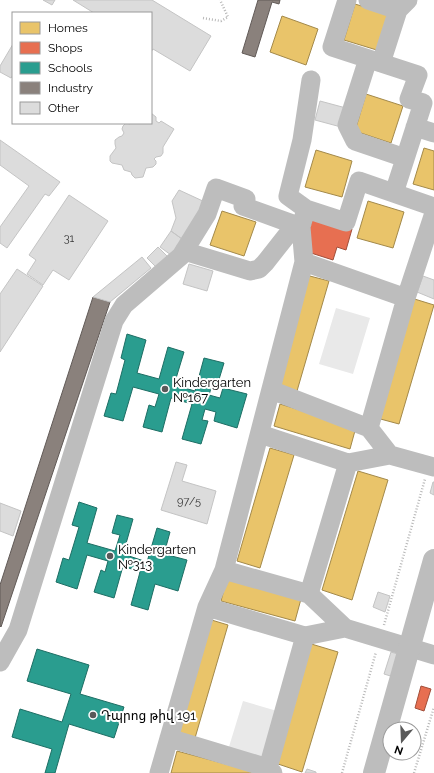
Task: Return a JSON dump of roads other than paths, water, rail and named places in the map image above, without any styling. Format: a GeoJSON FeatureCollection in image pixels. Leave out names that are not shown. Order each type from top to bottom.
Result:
{"type":"FeatureCollection","features":[{"type":"Feature","properties":{"kind":"main road"},"geometry":{"type":"LineString","coordinates":[[374,773],[420,651],[434,560]]}},
{"type":"Feature","properties":{"kind":"main road"},"geometry":{"type":"LineString","coordinates":[[396,721],[420,651],[434,586]]}},
{"type":"Feature","properties":{"kind":"main road"},"geometry":{"type":"LineString","coordinates":[[380,773],[383,761]]}},
{"type":"Feature","properties":{"kind":"lane"},"geometry":{"type":"LineString","coordinates":[[347,0],[332,47],[418,75],[410,99],[423,103],[394,193]]}},
{"type":"Feature","properties":{"kind":"lane"},"geometry":{"type":"LineString","coordinates":[[368,0],[403,5],[375,61],[347,125],[355,141],[405,158]]}},
{"type":"Feature","properties":{"kind":"lane"},"geometry":{"type":"LineString","coordinates":[[159,773],[207,607],[224,570],[272,390],[304,262],[300,220],[288,196],[302,140],[310,80]]}},
{"type":"Feature","properties":{"kind":"lane"},"geometry":{"type":"LineString","coordinates":[[415,127],[434,133]]}},
{"type":"Feature","properties":{"kind":"lane"},"geometry":{"type":"LineString","coordinates":[[0,662],[18,630],[114,321],[124,305],[181,256],[207,214],[216,188],[246,199],[243,206],[300,220],[346,222],[359,181],[434,207]]}},
{"type":"Feature","properties":{"kind":"lane"},"geometry":{"type":"LineString","coordinates":[[369,428],[406,298],[434,213]]}},
{"type":"Feature","properties":{"kind":"lane"},"geometry":{"type":"LineString","coordinates":[[184,251],[250,272],[259,269],[265,263],[300,220]]}},
{"type":"Feature","properties":{"kind":"lane"},"geometry":{"type":"LineString","coordinates":[[304,262],[406,298]]}},
{"type":"Feature","properties":{"kind":"lane"},"geometry":{"type":"LineString","coordinates":[[272,390],[369,428],[390,455]]}},
{"type":"Feature","properties":{"kind":"lane"},"geometry":{"type":"LineString","coordinates":[[260,434],[348,463],[390,455],[432,467]]}},
{"type":"Feature","properties":{"kind":"lane"},"geometry":{"type":"LineString","coordinates":[[309,594],[348,463]]}},
{"type":"Feature","properties":{"kind":"lane"},"geometry":{"type":"LineString","coordinates":[[224,570],[309,594],[345,628]]}},
{"type":"Feature","properties":{"kind":"lane"},"geometry":{"type":"LineString","coordinates":[[207,607],[305,636],[345,628],[420,651]]}},
{"type":"Feature","properties":{"kind":"lane"},"geometry":{"type":"LineString","coordinates":[[169,738],[270,771],[305,636]]}},
{"type":"Feature","properties":{"kind":"place","name":"Kindergarten №167"},"geometry":{"type":"Point","coordinates":[165,389]}},
{"type":"Feature","properties":{"kind":"place","name":"Kindergarten №313"},"geometry":{"type":"Point","coordinates":[110,556]}},
{"type":"Feature","properties":{"kind":"place","name":"Դպրոց թիվ 191"},"geometry":{"type":"Point","coordinates":[93,715]}}]}
